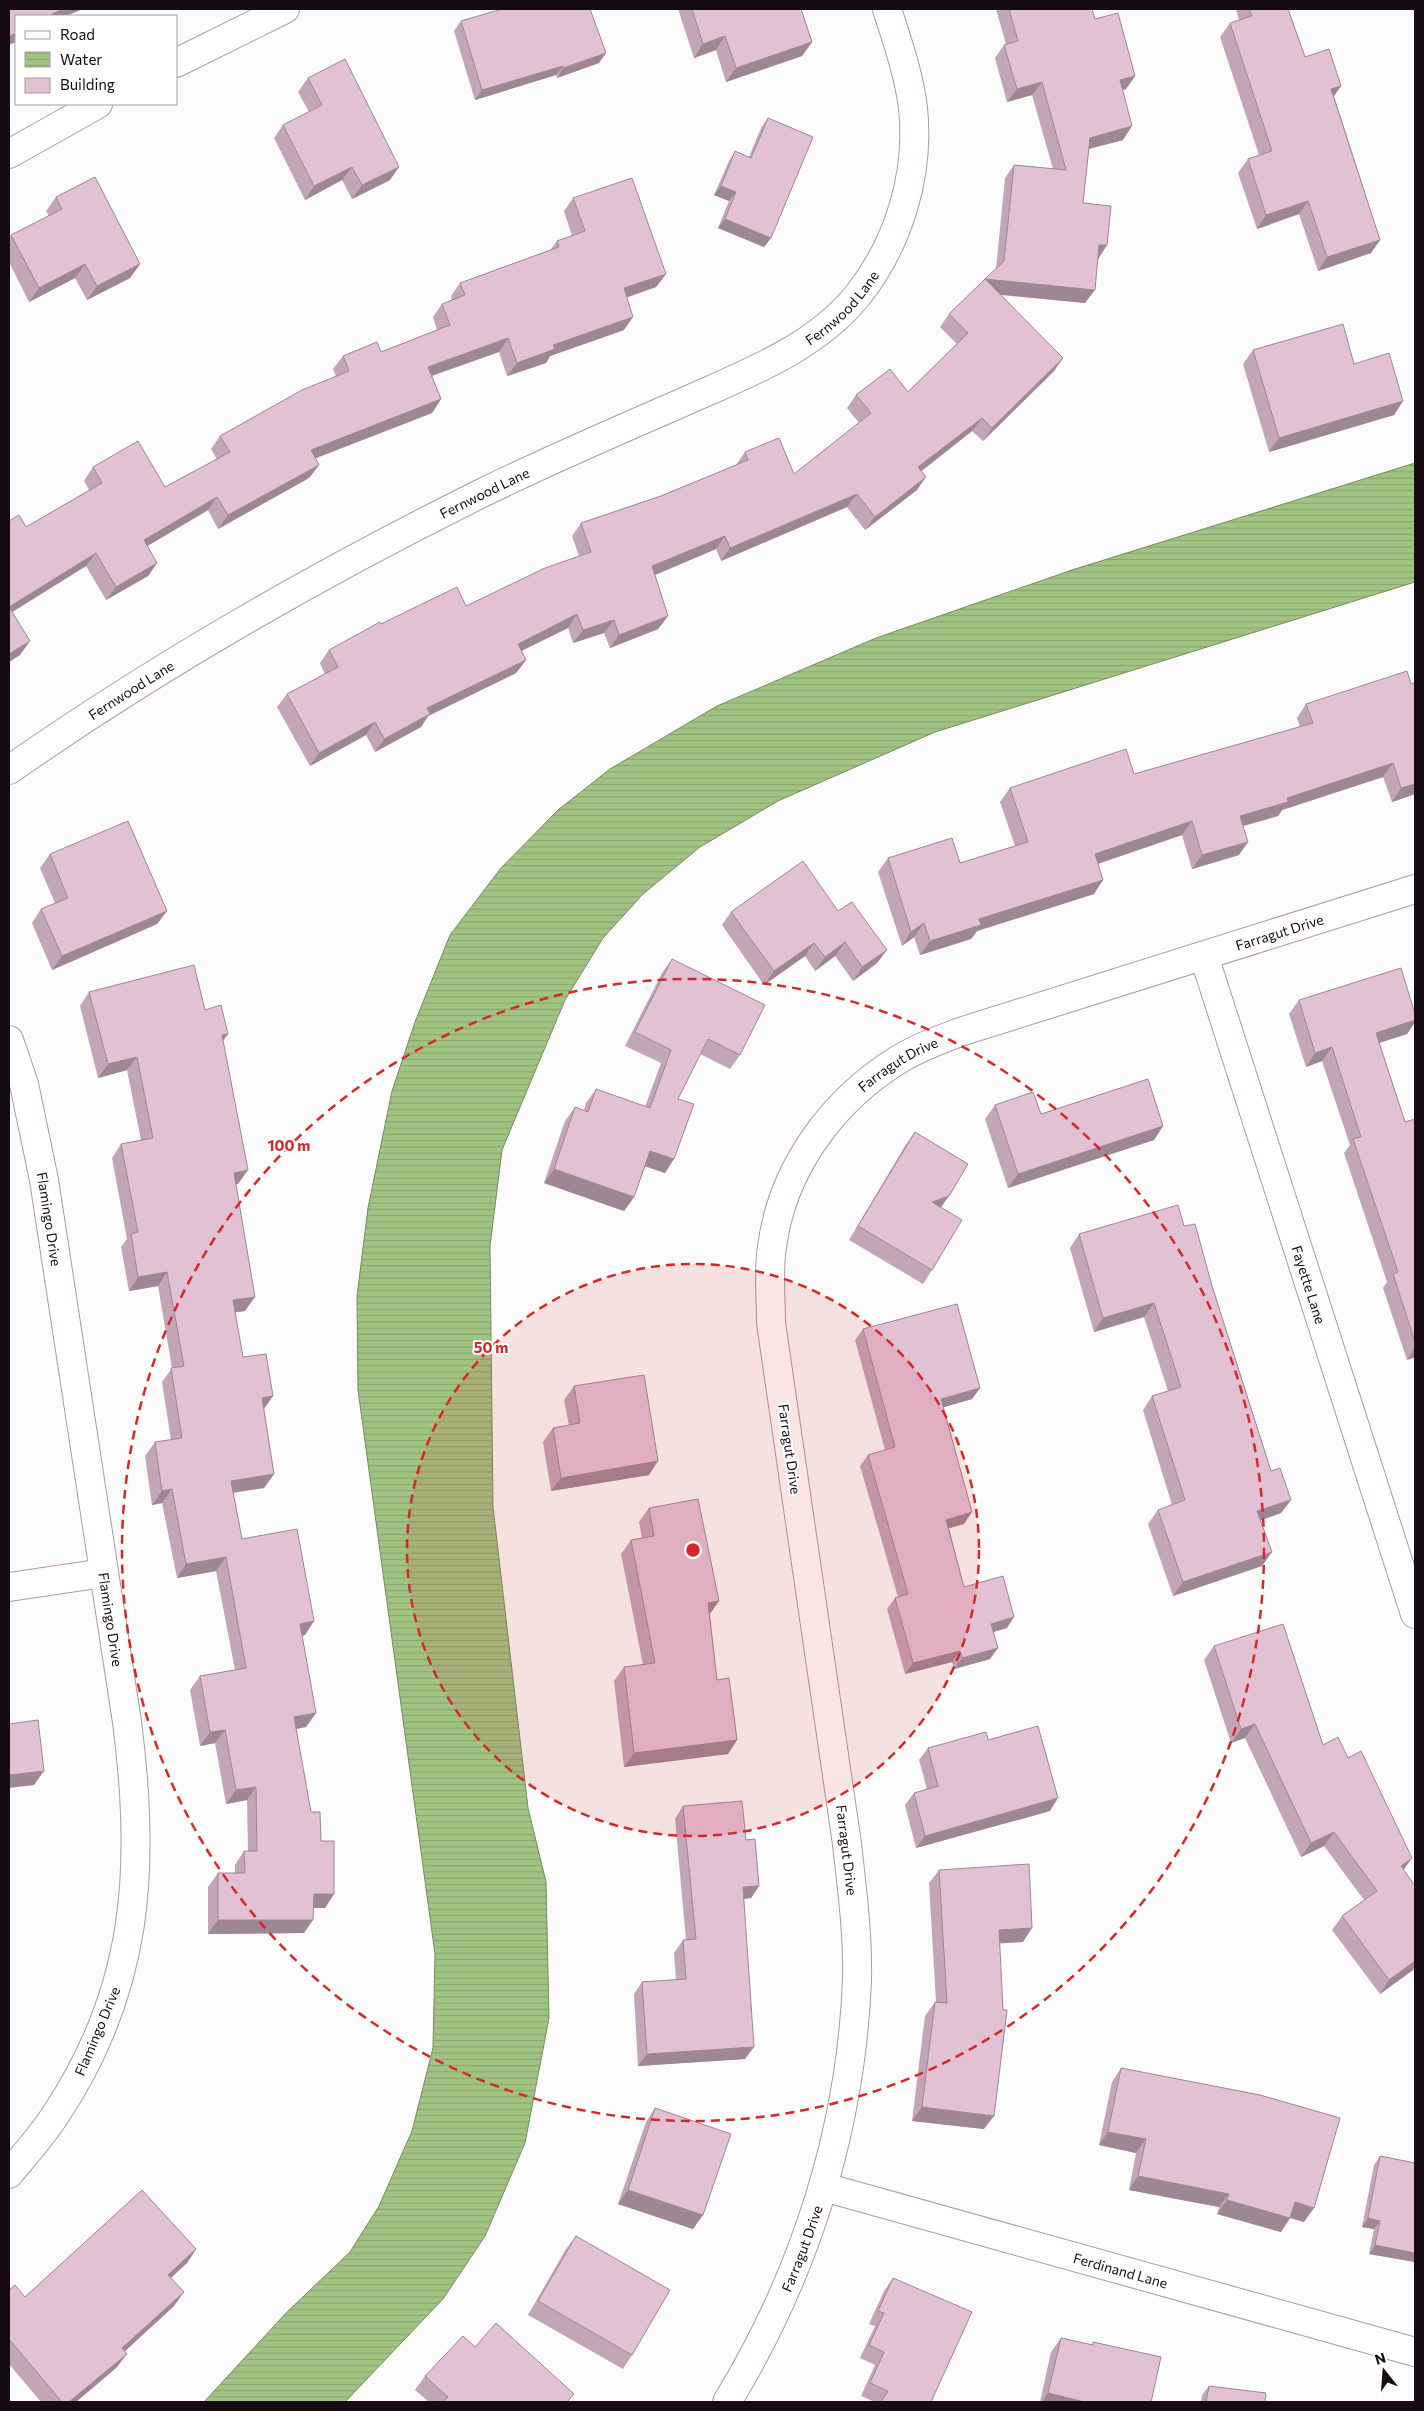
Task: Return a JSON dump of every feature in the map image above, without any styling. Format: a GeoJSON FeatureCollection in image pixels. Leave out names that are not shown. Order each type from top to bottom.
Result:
{"type":"FeatureCollection","features":[{"type":"Feature","properties":{"kind":"street"},"geometry":{"type":"LineString","coordinates":[[178,62],[285,9]]}},
{"type":"Feature","properties":{"kind":"street","name":"Fernwood Lane"},"geometry":{"type":"LineString","coordinates":[[9,770],[171,664],[368,552],[509,480],[751,371],[812,337],[836,318],[857,296],[896,231],[909,181],[913,156],[913,110],[902,58],[886,9]]}},
{"type":"Feature","properties":{"kind":"street"},"geometry":{"type":"LineString","coordinates":[[9,154],[96,105]]}},
{"type":"Feature","properties":{"kind":"street","name":"Farragut Drive"},"geometry":{"type":"LineString","coordinates":[[727,2402],[762,2341],[788,2287],[824,2187],[848,2078],[857,1979],[856,1945],[847,1844],[771,1323],[772,1246],[780,1214],[799,1163],[830,1118],[846,1100],[898,1060],[960,1032],[1415,889]]}},
{"type":"Feature","properties":{"kind":"street","name":"Fayette Lane"},"geometry":{"type":"LineString","coordinates":[[1204,956],[1415,1614]]}},
{"type":"Feature","properties":{"kind":"street","name":"Flamingo Drive"},"geometry":{"type":"LineString","coordinates":[[9,1040],[24,1084],[38,1141],[133,1772],[136,1858],[130,1936],[112,2000],[80,2075],[55,2116],[9,2174]]}},
{"type":"Feature","properties":{"kind":"street"},"geometry":{"type":"LineString","coordinates":[[9,1587],[104,1573]]}},
{"type":"Feature","properties":{"kind":"street","name":"Ferdinand Lane"},"geometry":{"type":"LineString","coordinates":[[824,2187],[1415,2352]]}},
{"type":"Feature","properties":{"kind":"water"},"geometry":{"type":"Polygon","coordinates":[[[1415,463],[1415,582],[935,732],[778,801],[700,847],[643,894],[603,938],[565,1000],[502,1150],[490,1246],[493,1507],[528,1808],[546,1882],[549,2018],[525,2143],[485,2236],[443,2299],[345,2402],[204,2402],[286,2313],[350,2252],[379,2206],[412,2131],[433,2048],[435,1954],[358,1390],[357,1296],[368,1208],[392,1091],[415,1022],[450,935],[501,868],[558,810],[610,769],[717,706],[876,638],[1072,570],[1415,463]]]}},
{"type":"Feature","properties":{"kind":"building"},"geometry":{"type":"Polygon","coordinates":[[[9,9],[63,9],[53,15],[15,15],[15,33],[9,36],[9,9]]]}},
{"type":"Feature","properties":{"kind":"building"},"geometry":{"type":"Polygon","coordinates":[[[502,9],[590,9],[606,53],[563,68],[563,66],[482,90],[461,21],[502,9]]]}},
{"type":"Feature","properties":{"kind":"building"},"geometry":{"type":"Polygon","coordinates":[[[692,9],[801,9],[812,42],[736,68],[725,36],[703,44],[692,9]]]}},
{"type":"Feature","properties":{"kind":"building"},"geometry":{"type":"Polygon","coordinates":[[[1009,9],[1092,9],[1095,19],[1118,13],[1135,76],[1120,80],[1132,126],[1090,138],[1083,203],[1111,206],[1107,245],[1099,245],[1095,290],[985,279],[1004,261],[1014,165],[1066,170],[1042,82],[1017,89],[1004,45],[1018,41],[1009,9]]]}},
{"type":"Feature","properties":{"kind":"building"},"geometry":{"type":"Polygon","coordinates":[[[1249,9],[1288,9],[1305,57],[1329,49],[1341,86],[1331,89],[1380,240],[1327,257],[1308,201],[1266,215],[1248,159],[1272,151],[1230,23],[1252,16],[1249,9]]]}},
{"type":"Feature","properties":{"kind":"building"},"geometry":{"type":"Polygon","coordinates":[[[345,59],[399,167],[362,185],[352,167],[314,186],[283,125],[322,105],[308,78],[345,59]]]}},
{"type":"Feature","properties":{"kind":"building"},"geometry":{"type":"Polygon","coordinates":[[[768,118],[813,137],[771,238],[725,219],[736,192],[721,186],[735,151],[751,158],[768,118]]]}},
{"type":"Feature","properties":{"kind":"building"},"geometry":{"type":"Polygon","coordinates":[[[95,177],[140,264],[97,286],[85,264],[39,288],[11,235],[62,209],[56,197],[95,177]]]}},
{"type":"Feature","properties":{"kind":"building"},"geometry":{"type":"Polygon","coordinates":[[[632,178],[666,274],[624,288],[633,317],[553,345],[555,349],[517,363],[508,338],[428,367],[441,399],[311,450],[319,465],[228,515],[217,497],[144,540],[157,563],[116,587],[96,553],[9,607],[9,521],[19,515],[26,527],[102,483],[93,467],[138,441],[165,487],[230,452],[220,436],[302,390],[349,371],[343,356],[377,342],[381,352],[450,325],[442,304],[465,295],[460,283],[559,247],[557,241],[585,231],[573,198],[632,178]]]}},
{"type":"Feature","properties":{"kind":"building"},"geometry":{"type":"Polygon","coordinates":[[[985,279],[1063,358],[992,428],[982,418],[918,467],[926,477],[875,517],[857,494],[730,548],[725,536],[652,566],[668,616],[619,635],[614,620],[583,630],[577,614],[518,644],[526,660],[427,708],[430,714],[384,739],[375,722],[319,753],[287,694],[338,667],[329,650],[380,622],[381,624],[457,587],[466,606],[545,568],[591,552],[581,523],[661,496],[748,460],[745,452],[779,438],[794,474],[871,413],[856,395],[890,369],[908,392],[968,333],[949,314],[985,279]]]}},
{"type":"Feature","properties":{"kind":"building"},"geometry":{"type":"Polygon","coordinates":[[[1343,324],[1354,364],[1389,353],[1403,401],[1279,438],[1253,350],[1343,324]]]}},
{"type":"Feature","properties":{"kind":"building"},"geometry":{"type":"Polygon","coordinates":[[[9,607],[30,641],[9,654],[9,607]]]}},
{"type":"Feature","properties":{"kind":"building"},"geometry":{"type":"Polygon","coordinates":[[[1407,671],[1411,684],[1415,683],[1415,784],[1401,788],[1393,763],[1287,798],[1288,802],[1240,816],[1248,842],[1202,855],[1192,821],[1095,854],[1103,880],[979,919],[981,925],[930,941],[924,923],[911,932],[888,858],[952,838],[960,863],[1028,842],[1010,788],[1126,749],[1134,774],[1313,723],[1306,704],[1407,671]]]}},
{"type":"Feature","properties":{"kind":"building"},"geometry":{"type":"Polygon","coordinates":[[[128,821],[167,911],[62,956],[41,909],[68,898],[50,854],[128,821]]]}},
{"type":"Feature","properties":{"kind":"building"},"geometry":{"type":"Polygon","coordinates":[[[803,861],[838,911],[852,902],[887,950],[862,967],[845,942],[825,957],[814,943],[774,971],[731,912],[803,861]]]}},
{"type":"Feature","properties":{"kind":"building"},"geometry":{"type":"Polygon","coordinates":[[[672,959],[765,1005],[740,1055],[708,1039],[678,1099],[694,1104],[674,1159],[650,1151],[634,1197],[554,1169],[575,1107],[588,1112],[596,1089],[650,1108],[671,1050],[635,1032],[672,959]]]}},
{"type":"Feature","properties":{"kind":"building"},"geometry":{"type":"Polygon","coordinates":[[[194,965],[205,1010],[221,1005],[228,1034],[222,1035],[248,1170],[234,1173],[255,1297],[233,1300],[243,1357],[266,1354],[273,1396],[262,1398],[274,1474],[231,1481],[242,1539],[297,1529],[314,1621],[300,1624],[316,1713],[294,1717],[311,1812],[320,1812],[321,1841],[334,1841],[334,1894],[314,1894],[313,1920],[218,1920],[218,1873],[245,1873],[244,1851],[257,1851],[256,1787],[236,1790],[225,1730],[210,1732],[200,1676],[246,1668],[226,1557],[186,1564],[172,1489],[162,1491],[155,1442],[182,1438],[171,1368],[184,1366],[167,1272],[138,1277],[131,1234],[138,1232],[121,1144],[153,1138],[137,1057],[108,1064],[89,992],[194,965]]]}},
{"type":"Feature","properties":{"kind":"building"},"geometry":{"type":"Polygon","coordinates":[[[1401,968],[1415,1014],[1415,1020],[1376,1033],[1405,1122],[1415,1119],[1415,1342],[1393,1274],[1398,1272],[1353,1139],[1361,1137],[1332,1047],[1315,1053],[1299,1000],[1401,968]]]}},
{"type":"Feature","properties":{"kind":"building"},"geometry":{"type":"Polygon","coordinates":[[[1148,1079],[1163,1126],[1018,1174],[995,1105],[1033,1092],[1041,1114],[1148,1079]]]}},
{"type":"Feature","properties":{"kind":"building"},"geometry":{"type":"Polygon","coordinates":[[[915,1132],[968,1164],[949,1196],[932,1202],[962,1220],[932,1270],[858,1226],[915,1132]]]}},
{"type":"Feature","properties":{"kind":"building"},"geometry":{"type":"Polygon","coordinates":[[[1178,1205],[1184,1226],[1195,1224],[1212,1286],[1271,1471],[1280,1468],[1291,1500],[1257,1511],[1272,1552],[1183,1582],[1158,1510],[1185,1500],[1152,1396],[1181,1387],[1154,1303],[1103,1318],[1079,1234],[1178,1205]]]}},
{"type":"Feature","properties":{"kind":"building"},"geometry":{"type":"Polygon","coordinates":[[[957,1304],[980,1388],[941,1399],[972,1512],[946,1520],[964,1587],[1003,1576],[1014,1617],[991,1624],[998,1648],[962,1658],[960,1651],[913,1663],[895,1598],[908,1594],[868,1455],[895,1447],[863,1329],[957,1304]]]}},
{"type":"Feature","properties":{"kind":"building"},"geometry":{"type":"Polygon","coordinates":[[[644,1375],[658,1461],[561,1478],[553,1428],[580,1423],[574,1386],[644,1375]]]}},
{"type":"Feature","properties":{"kind":"building"},"geometry":{"type":"Polygon","coordinates":[[[698,1499],[719,1601],[708,1603],[717,1680],[729,1678],[737,1740],[634,1753],[624,1667],[655,1663],[631,1540],[654,1536],[649,1508],[698,1499]]]}},
{"type":"Feature","properties":{"kind":"building"},"geometry":{"type":"Polygon","coordinates":[[[1283,1624],[1323,1745],[1338,1737],[1348,1758],[1361,1751],[1412,1858],[1401,1866],[1415,1886],[1415,1961],[1389,1980],[1342,1916],[1377,1891],[1334,1832],[1311,1843],[1255,1724],[1241,1729],[1214,1646],[1283,1624]]]}},
{"type":"Feature","properties":{"kind":"building"},"geometry":{"type":"Polygon","coordinates":[[[38,1720],[44,1771],[9,1775],[9,1724],[38,1720]]]}},
{"type":"Feature","properties":{"kind":"building"},"geometry":{"type":"Polygon","coordinates":[[[1038,1726],[1058,1798],[925,1836],[914,1793],[938,1786],[928,1748],[986,1732],[988,1740],[1038,1726]]]}},
{"type":"Feature","properties":{"kind":"building"},"geometry":{"type":"Polygon","coordinates":[[[742,1801],[746,1840],[755,1839],[759,1886],[743,1887],[754,2047],[647,2054],[642,1982],[686,1979],[683,1940],[696,1939],[683,1806],[742,1801]]]}},
{"type":"Feature","properties":{"kind":"building"},"geometry":{"type":"Polygon","coordinates":[[[1029,1864],[1032,1928],[999,1930],[1003,2010],[1007,2010],[994,2116],[922,2107],[935,2002],[947,2003],[939,1870],[1029,1864]]]}},
{"type":"Feature","properties":{"kind":"building"},"geometry":{"type":"Polygon","coordinates":[[[1121,2068],[1260,2095],[1340,2118],[1314,2208],[1295,2202],[1290,2218],[1227,2200],[1229,2194],[1138,2176],[1146,2139],[1108,2132],[1121,2068]]]}},
{"type":"Feature","properties":{"kind":"building"},"geometry":{"type":"Polygon","coordinates":[[[655,2108],[731,2134],[703,2215],[628,2190],[655,2108]]]}},
{"type":"Feature","properties":{"kind":"building"},"geometry":{"type":"Polygon","coordinates":[[[1380,2156],[1415,2163],[1415,2253],[1375,2245],[1380,2221],[1368,2218],[1380,2156]]]}},
{"type":"Feature","properties":{"kind":"building"},"geometry":{"type":"Polygon","coordinates":[[[142,2190],[196,2249],[168,2275],[184,2292],[122,2348],[127,2354],[69,2402],[62,2402],[9,2339],[9,2290],[15,2285],[25,2297],[142,2190]]]}},
{"type":"Feature","properties":{"kind":"building"},"geometry":{"type":"Polygon","coordinates":[[[576,2236],[670,2290],[632,2355],[538,2301],[576,2236]]]}},
{"type":"Feature","properties":{"kind":"building"},"geometry":{"type":"Polygon","coordinates":[[[893,2278],[972,2312],[931,2402],[881,2402],[888,2391],[870,2383],[884,2352],[869,2345],[884,2313],[878,2311],[893,2278]]]}},
{"type":"Feature","properties":{"kind":"building"},"geometry":{"type":"Polygon","coordinates":[[[496,2323],[574,2394],[567,2402],[443,2402],[448,2397],[425,2376],[463,2336],[475,2347],[496,2323]]]}},
{"type":"Feature","properties":{"kind":"building"},"geometry":{"type":"Polygon","coordinates":[[[1061,2338],[1093,2345],[1093,2342],[1161,2357],[1151,2402],[1081,2402],[1048,2393],[1061,2338]]]}},
{"type":"Feature","properties":{"kind":"building"},"geometry":{"type":"Polygon","coordinates":[[[1209,2386],[1266,2393],[1265,2402],[1206,2402],[1209,2386]]]}}]}
